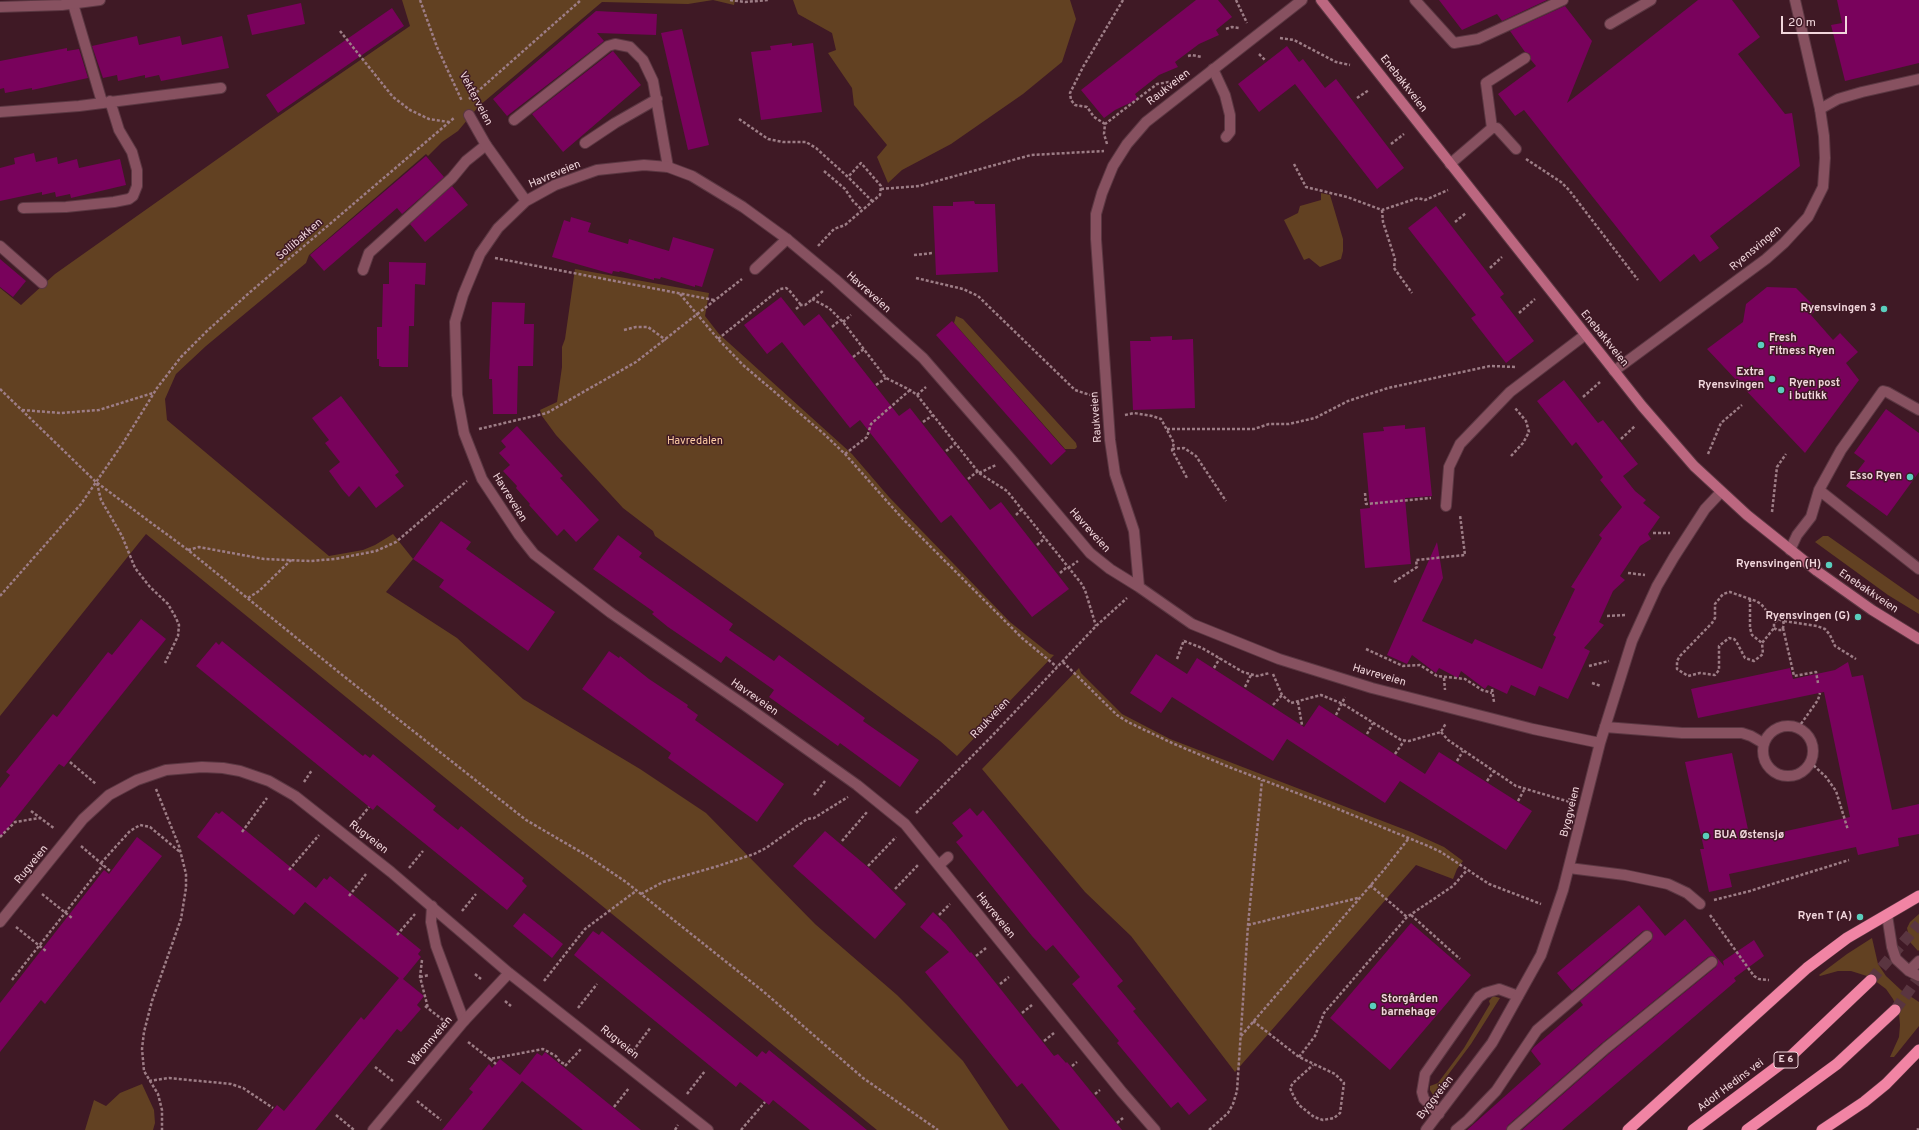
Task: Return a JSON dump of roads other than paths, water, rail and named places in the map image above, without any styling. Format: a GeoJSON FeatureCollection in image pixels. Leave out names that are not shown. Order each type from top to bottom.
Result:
{"type":"FeatureCollection","features":[{"type":"Feature","properties":{"kind":"highway"},"geometry":{"type":"LineString","coordinates":[[1628,1130],[1786,985],[1847,938],[1919,896]]}},
{"type":"Feature","properties":{"kind":"highway","name":"Adolf Hedins vei"},"geometry":{"type":"LineString","coordinates":[[1693,1130],[1790,1057],[1871,980]]}},
{"type":"Feature","properties":{"kind":"highway"},"geometry":{"type":"LineString","coordinates":[[1747,1130],[1837,1064],[1895,1010]]}},
{"type":"Feature","properties":{"kind":"highway"},"geometry":{"type":"LineString","coordinates":[[1822,1130],[1864,1102],[1886,1084],[1919,1050]]}},
{"type":"Feature","properties":{"kind":"main road","name":"Enebakkveien"},"geometry":{"type":"LineString","coordinates":[[1321,0],[1585,335],[1671,440],[1721,492],[1790,550],[1872,610],[1919,639]]}},
{"type":"Feature","properties":{"kind":"street"},"geometry":{"type":"LineString","coordinates":[[0,7],[62,3],[73,4],[100,0]]}},
{"type":"Feature","properties":{"kind":"street","name":"Raukveien"},"geometry":{"type":"LineString","coordinates":[[1139,587],[1134,531],[1115,474],[1109,421],[1096,239],[1096,214],[1102,193],[1113,166],[1146,122],[1302,0]]}},
{"type":"Feature","properties":{"kind":"street"},"geometry":{"type":"LineString","coordinates":[[1415,0],[1454,42],[1478,39],[1563,0]]}},
{"type":"Feature","properties":{"kind":"street"},"geometry":{"type":"LineString","coordinates":[[1610,24],[1651,0]]}},
{"type":"Feature","properties":{"kind":"street","name":"Ryensvingen"},"geometry":{"type":"LineString","coordinates":[[1614,371],[1766,259],[1784,243],[1808,217],[1823,187],[1825,158],[1824,136],[1820,109],[1795,0]]}},
{"type":"Feature","properties":{"kind":"street"},"geometry":{"type":"LineString","coordinates":[[23,208],[66,207],[114,202],[129,199],[133,196],[137,186],[137,170],[132,152],[119,130],[106,101],[73,4]]}},
{"type":"Feature","properties":{"kind":"street"},"geometry":{"type":"LineString","coordinates":[[514,120],[608,46],[615,44],[630,47],[643,60],[652,81],[657,99],[668,168]]}},
{"type":"Feature","properties":{"kind":"street"},"geometry":{"type":"LineString","coordinates":[[1492,128],[1486,83],[1525,58]]}},
{"type":"Feature","properties":{"kind":"street"},"geometry":{"type":"LineString","coordinates":[[1213,69],[1225,95],[1230,115],[1230,132],[1226,137]]}},
{"type":"Feature","properties":{"kind":"street"},"geometry":{"type":"LineString","coordinates":[[1820,109],[1838,99],[1919,79]]}},
{"type":"Feature","properties":{"kind":"street"},"geometry":{"type":"LineString","coordinates":[[0,112],[79,106],[106,101],[221,88]]}},
{"type":"Feature","properties":{"kind":"street"},"geometry":{"type":"LineString","coordinates":[[584,143],[657,99]]}},
{"type":"Feature","properties":{"kind":"street","name":"Vekterveien"},"geometry":{"type":"LineString","coordinates":[[469,115],[486,145],[526,201]]}},
{"type":"Feature","properties":{"kind":"street"},"geometry":{"type":"LineString","coordinates":[[1450,164],[1492,128],[1497,128],[1516,149]]}},
{"type":"Feature","properties":{"kind":"street"},"geometry":{"type":"LineString","coordinates":[[363,270],[369,253],[452,178],[466,161],[486,145]]}},
{"type":"Feature","properties":{"kind":"street","name":"Havreveien"},"geometry":{"type":"LineString","coordinates":[[1156,1130],[1122,1092],[905,824],[857,785],[611,613],[534,554],[519,535],[482,480],[464,433],[457,395],[455,322],[463,295],[480,254],[498,228],[526,201],[555,185],[597,170],[644,166],[668,168],[692,176],[743,206],[787,239],[836,280],[923,358],[1011,458],[1090,552],[1110,569],[1139,587],[1192,624],[1279,659],[1372,688],[1533,730],[1600,743]]}},
{"type":"Feature","properties":{"kind":"street"},"geometry":{"type":"LineString","coordinates":[[755,269],[787,239]]}},
{"type":"Feature","properties":{"kind":"street"},"geometry":{"type":"LineString","coordinates":[[0,246],[42,283]]}},
{"type":"Feature","properties":{"kind":"street"},"geometry":{"type":"LineString","coordinates":[[1446,501],[1449,467],[1460,444],[1510,392],[1585,335]]}},
{"type":"Feature","properties":{"kind":"street"},"geometry":{"type":"LineString","coordinates":[[1790,550],[1797,536],[1811,518],[1819,490],[1841,450],[1883,392],[1888,392],[1919,410]]}},
{"type":"Feature","properties":{"kind":"street"},"geometry":{"type":"LineString","coordinates":[[1819,490],[1919,568]]}},
{"type":"Feature","properties":{"kind":"street","name":"Byggveien"},"geometry":{"type":"LineString","coordinates":[[1430,1129],[1492,1044],[1541,956],[1557,910],[1600,743],[1632,641],[1657,586],[1705,509],[1721,492]]}},
{"type":"Feature","properties":{"kind":"street"},"geometry":{"type":"LineString","coordinates":[[1787,725],[1798,728],[1808,736],[1812,743],[1813,751],[1810,762],[1803,771],[1796,775],[1780,775],[1767,766],[1763,755],[1763,743],[1767,736],[1780,727],[1787,725]]}},
{"type":"Feature","properties":{"kind":"street"},"geometry":{"type":"LineString","coordinates":[[1605,727],[1682,733],[1742,733],[1763,743]]}},
{"type":"Feature","properties":{"kind":"street","name":"Rugveien"},"geometry":{"type":"LineString","coordinates":[[0,922],[83,819],[108,795],[151,774],[184,768],[223,768],[240,771],[269,781],[285,789],[453,922],[509,973],[708,1130]]}},
{"type":"Feature","properties":{"kind":"street"},"geometry":{"type":"LineString","coordinates":[[939,865],[948,857]]}},
{"type":"Feature","properties":{"kind":"street"},"geometry":{"type":"LineString","coordinates":[[1569,868],[1625,875],[1668,884],[1687,894],[1700,904]]}},
{"type":"Feature","properties":{"kind":"street"},"geometry":{"type":"LineString","coordinates":[[432,906],[431,922],[436,946],[464,1020]]}},
{"type":"Feature","properties":{"kind":"street"},"geometry":{"type":"LineString","coordinates":[[1887,915],[1892,947],[1896,959],[1909,971],[1919,976]]}},
{"type":"Feature","properties":{"kind":"street"},"geometry":{"type":"LineString","coordinates":[[1456,1130],[1468,1120],[1496,1091],[1537,1030],[1647,936]]}},
{"type":"Feature","properties":{"kind":"street"},"geometry":{"type":"LineString","coordinates":[[1909,971],[1919,961]]}},
{"type":"Feature","properties":{"kind":"street"},"geometry":{"type":"LineString","coordinates":[[1512,1130],[1606,1048],[1712,962]]}},
{"type":"Feature","properties":{"kind":"street","name":"Våronnveien"},"geometry":{"type":"LineString","coordinates":[[374,1130],[464,1020],[509,973]]}},
{"type":"Feature","properties":{"kind":"street"},"geometry":{"type":"LineString","coordinates":[[1440,1114],[1424,1099],[1422,1092],[1425,1074],[1479,997],[1485,993],[1499,989],[1518,996]]}},
{"type":"Feature","properties":{"kind":"tunnel"},"geometry":{"type":"LineString","coordinates":[[1871,980],[1919,924]]}},
{"type":"Feature","properties":{"kind":"tunnel"},"geometry":{"type":"LineString","coordinates":[[1895,1010],[1919,977]]}},
{"type":"Feature","properties":{"kind":"place","name":"Ryensvingen 3"},"geometry":{"type":"Point","coordinates":[1884,309]}},
{"type":"Feature","properties":{"kind":"place","name":"Fresh Fitness Ryen"},"geometry":{"type":"Point","coordinates":[1761,345]}},
{"type":"Feature","properties":{"kind":"place","name":"Extra Ryensvingen"},"geometry":{"type":"Point","coordinates":[1772,379]}},
{"type":"Feature","properties":{"kind":"place","name":"Ryen post i butikk"},"geometry":{"type":"Point","coordinates":[1781,390]}},
{"type":"Feature","properties":{"kind":"place","name":"Esso Ryen"},"geometry":{"type":"Point","coordinates":[1910,477]}},
{"type":"Feature","properties":{"kind":"place","name":"Ryensvingen (H)"},"geometry":{"type":"Point","coordinates":[1829,565]}},
{"type":"Feature","properties":{"kind":"place","name":"Ryensvingen (G)"},"geometry":{"type":"Point","coordinates":[1858,617]}},
{"type":"Feature","properties":{"kind":"place","name":"BUA Østensjø"},"geometry":{"type":"Point","coordinates":[1706,836]}},
{"type":"Feature","properties":{"kind":"place","name":"Ryen T (A)"},"geometry":{"type":"Point","coordinates":[1860,917]}},
{"type":"Feature","properties":{"kind":"place","name":"Storgården barnehage"},"geometry":{"type":"Point","coordinates":[1373,1006]}},
{"type":"Feature","properties":{"kind":"park label","name":"Havredalen"},"geometry":{"type":"Point","coordinates":[695,442]}}]}
